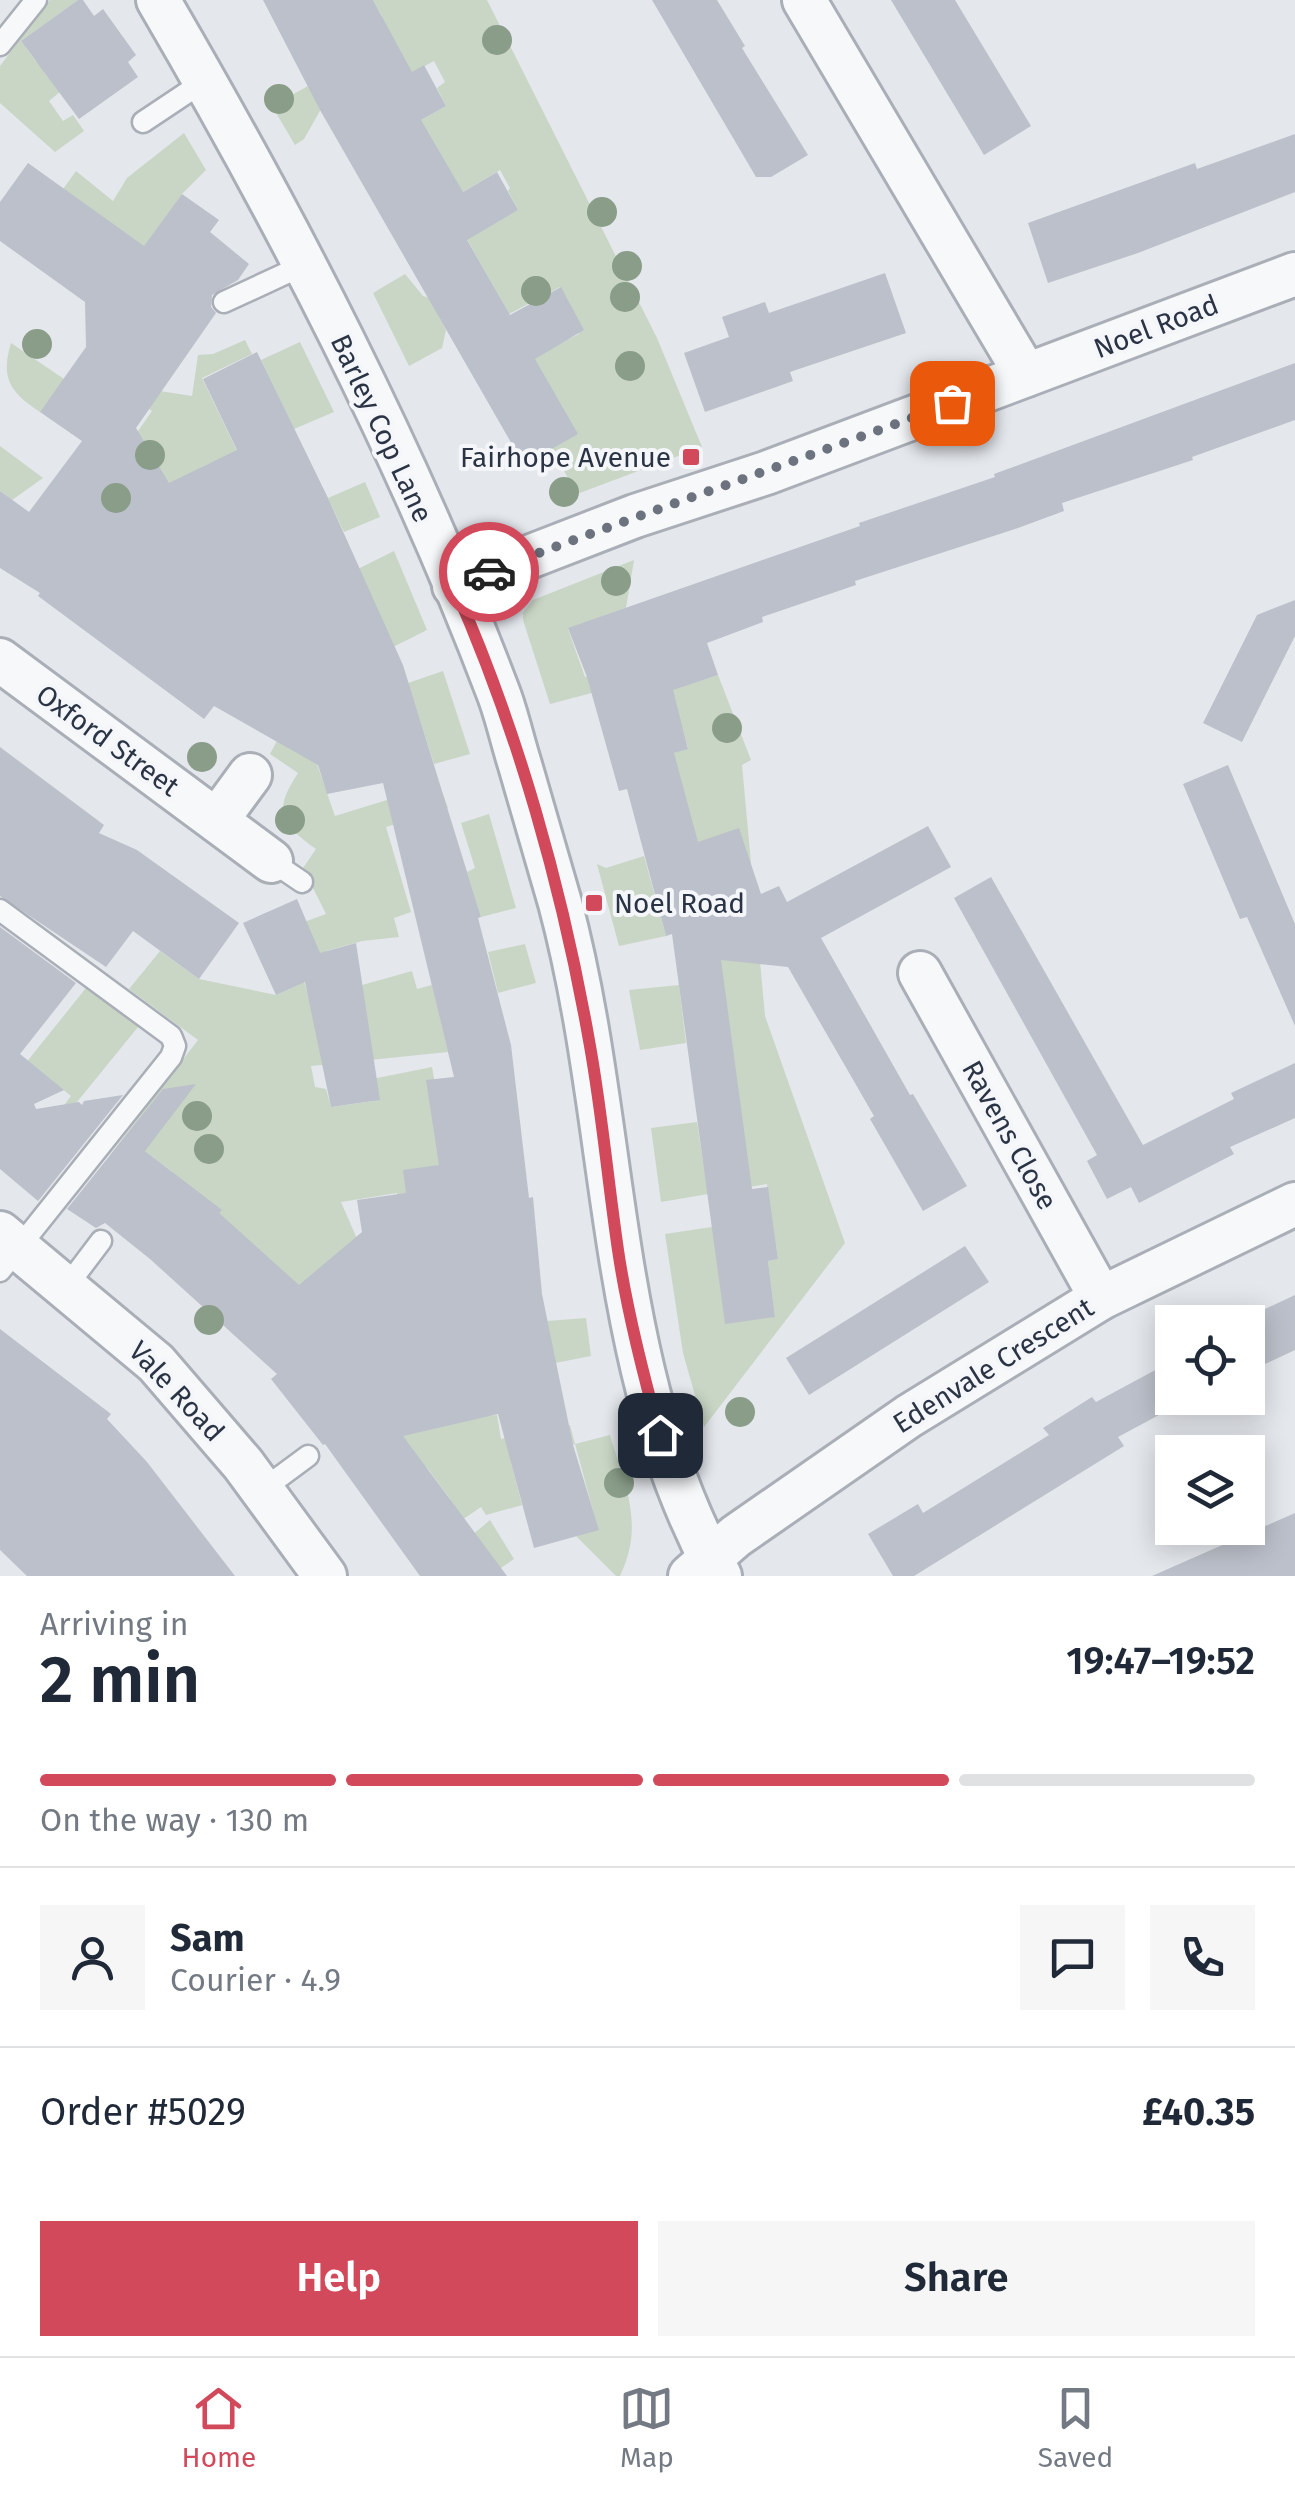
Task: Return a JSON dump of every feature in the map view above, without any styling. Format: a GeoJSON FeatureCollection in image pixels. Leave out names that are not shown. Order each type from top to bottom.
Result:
{"type":"FeatureCollection","features":[{"type":"Feature","properties":{"kind":"street","name":"Barley Cop Lane"},"geometry":{"type":"LineString","coordinates":[[158,0],[350,354],[500,696],[560,906],[590,1045],[618,1253],[641,1366],[666,1456],[706,1570]]}},
{"type":"Feature","properties":{"kind":"street"},"geometry":{"type":"LineString","coordinates":[[804,0],[1026,374]]}},
{"type":"Feature","properties":{"kind":"street","name":"Noel Road"},"geometry":{"type":"LineString","coordinates":[[454,586],[634,516],[766,474],[1295,274]]}},
{"type":"Feature","properties":{"kind":"street","name":"Oxford Street"},"geometry":{"type":"LineString","coordinates":[[0,660],[286,872]]}},
{"type":"Feature","properties":{"kind":"street"},"geometry":{"type":"LineString","coordinates":[[217,820],[250,775]]}},
{"type":"Feature","properties":{"kind":"street","name":"Ravens Close"},"geometry":{"type":"LineString","coordinates":[[920,973],[1100,1298]]}},
{"type":"Feature","properties":{"kind":"street","name":"Edenvale Crescent"},"geometry":{"type":"LineString","coordinates":[[706,1570],[908,1416],[1100,1298],[1295,1204]]}},
{"type":"Feature","properties":{"kind":"street","name":"Vale Road"},"geometry":{"type":"LineString","coordinates":[[6,1250],[67,1286],[156,1363],[262,1490],[325,1576]]}},
{"type":"Feature","properties":{"kind":"lane"},"geometry":{"type":"LineString","coordinates":[[0,45],[36,0]]}},
{"type":"Feature","properties":{"kind":"lane"},"geometry":{"type":"LineString","coordinates":[[143,122],[203,82]]}},
{"type":"Feature","properties":{"kind":"lane"},"geometry":{"type":"LineString","coordinates":[[224,302],[304,265]]}},
{"type":"Feature","properties":{"kind":"lane"},"geometry":{"type":"LineString","coordinates":[[0,910],[171,1036],[175,1046],[171,1057],[6,1250]]}},
{"type":"Feature","properties":{"kind":"lane"},"geometry":{"type":"LineString","coordinates":[[67,1286],[101,1241]]}},
{"type":"Feature","properties":{"kind":"lane"},"geometry":{"type":"LineString","coordinates":[[262,1490],[308,1456]]}},
{"type":"Feature","properties":{"kind":"green space"},"geometry":{"type":"Polygon","coordinates":[[[50,0],[78,0],[21,41],[36,62],[45,56],[67,86],[49,101],[63,121],[73,115],[84,131],[55,152],[0,103],[0,66],[50,0]]]}},
{"type":"Feature","properties":{"kind":"green space"},"geometry":{"type":"Polygon","coordinates":[[[373,0],[487,0],[657,338],[702,447],[577,494],[552,449],[577,434],[533,357],[579,334],[567,311],[571,306],[560,287],[509,314],[465,236],[518,210],[510,188],[500,170],[461,193],[414,124],[446,106],[437,88],[445,82],[434,61],[380,90],[382,16],[373,0]]]}},
{"type":"Feature","properties":{"kind":"green space"},"geometry":{"type":"Polygon","coordinates":[[[308,86],[321,109],[304,139],[295,145],[272,106],[308,86]]]}},
{"type":"Feature","properties":{"kind":"green space"},"geometry":{"type":"Polygon","coordinates":[[[184,133],[206,170],[182,194],[117,285],[53,203],[76,171],[113,201],[127,178],[184,133]]]}},
{"type":"Feature","properties":{"kind":"green space"},"geometry":{"type":"Polygon","coordinates":[[[405,274],[429,298],[446,330],[442,348],[409,366],[373,293],[405,274]]]}},
{"type":"Feature","properties":{"kind":"green space"},"geometry":{"type":"Polygon","coordinates":[[[245,340],[252,354],[202,378],[239,455],[214,461],[196,471],[164,504],[138,431],[152,411],[141,403],[160,391],[192,396],[198,355],[213,354],[245,340]]]}},
{"type":"Feature","properties":{"kind":"green space"},"geometry":{"type":"Polygon","coordinates":[[[300,342],[334,412],[294,429],[261,360],[300,342]]]}},
{"type":"Feature","properties":{"kind":"green space"},"geometry":{"type":"Polygon","coordinates":[[[11,343],[64,379],[40,412],[10,384],[7,366],[11,343]]]}},
{"type":"Feature","properties":{"kind":"green space"},"geometry":{"type":"Polygon","coordinates":[[[0,446],[43,478],[12,500],[0,491],[0,446]]]}},
{"type":"Feature","properties":{"kind":"green space"},"geometry":{"type":"Polygon","coordinates":[[[365,482],[380,517],[344,532],[328,498],[365,482]]]}},
{"type":"Feature","properties":{"kind":"green space"},"geometry":{"type":"Polygon","coordinates":[[[394,551],[427,630],[393,647],[358,569],[394,551]]]}},
{"type":"Feature","properties":{"kind":"green space"},"geometry":{"type":"Polygon","coordinates":[[[634,560],[626,608],[568,629],[585,677],[644,657],[599,691],[550,704],[523,613],[533,600],[634,560]]]}},
{"type":"Feature","properties":{"kind":"green space"},"geometry":{"type":"Polygon","coordinates":[[[443,671],[470,754],[434,764],[408,683],[443,671]]]}},
{"type":"Feature","properties":{"kind":"green space"},"geometry":{"type":"Polygon","coordinates":[[[718,675],[751,760],[742,765],[765,1016],[845,1243],[704,1427],[683,1353],[665,1234],[712,1227],[775,1317],[768,1261],[778,1259],[767,1184],[661,1202],[651,1128],[697,1122],[705,1175],[749,1169],[674,753],[688,748],[683,730],[668,734],[655,688],[674,689],[718,675]]]}},
{"type":"Feature","properties":{"kind":"green space"},"geometry":{"type":"Polygon","coordinates":[[[296,704],[335,816],[439,784],[448,808],[386,827],[411,912],[394,918],[399,937],[362,941],[326,951],[331,970],[304,981],[309,1000],[412,971],[417,989],[432,985],[448,1052],[311,1066],[315,1087],[326,1089],[331,1107],[374,1101],[372,1079],[432,1067],[449,1164],[407,1191],[401,1216],[397,1193],[341,1202],[365,1257],[300,1287],[170,1170],[132,1141],[117,1161],[110,1155],[198,1040],[129,989],[160,951],[199,979],[276,995],[298,985],[274,933],[326,914],[303,868],[316,849],[295,832],[284,816],[285,798],[298,773],[270,754],[296,704]]]}},
{"type":"Feature","properties":{"kind":"green space"},"geometry":{"type":"Polygon","coordinates":[[[489,814],[516,908],[481,917],[467,872],[475,868],[461,823],[489,814]]]}},
{"type":"Feature","properties":{"kind":"green space"},"geometry":{"type":"Polygon","coordinates":[[[644,856],[666,936],[619,946],[597,864],[606,868],[644,856]]]}},
{"type":"Feature","properties":{"kind":"green space"},"geometry":{"type":"Polygon","coordinates":[[[525,944],[536,983],[498,993],[488,952],[525,944]]]}},
{"type":"Feature","properties":{"kind":"green space"},"geometry":{"type":"Polygon","coordinates":[[[679,985],[686,1043],[640,1050],[629,990],[679,985]]]}},
{"type":"Feature","properties":{"kind":"green space"},"geometry":{"type":"Polygon","coordinates":[[[86,988],[138,1027],[55,1129],[49,1125],[71,1096],[34,1066],[5,1089],[86,988]]]}},
{"type":"Feature","properties":{"kind":"green space"},"geometry":{"type":"Polygon","coordinates":[[[586,1318],[591,1356],[555,1363],[547,1321],[586,1318]]]}},
{"type":"Feature","properties":{"kind":"green space"},"geometry":{"type":"Polygon","coordinates":[[[497,1415],[501,1439],[570,1425],[575,1444],[511,1462],[522,1505],[486,1515],[481,1507],[453,1526],[450,1499],[428,1469],[378,1423],[497,1415]]]}},
{"type":"Feature","properties":{"kind":"green space"},"geometry":{"type":"Polygon","coordinates":[[[610,1435],[632,1522],[620,1576],[576,1536],[598,1529],[575,1444],[610,1435]]]}},
{"type":"Feature","properties":{"kind":"green space"},"geometry":{"type":"Polygon","coordinates":[[[490,1520],[514,1559],[489,1576],[463,1543],[490,1520]]]}},
{"type":"Feature","properties":{"kind":"building"},"geometry":{"type":"Polygon","coordinates":[[[83,0],[94,16],[103,9],[136,55],[128,62],[138,77],[79,119],[21,41],[83,0]]]}},
{"type":"Feature","properties":{"kind":"building"},"geometry":{"type":"Polygon","coordinates":[[[263,0],[373,0],[412,72],[424,65],[446,106],[421,120],[463,192],[497,172],[518,210],[467,240],[510,315],[561,287],[584,330],[535,359],[578,434],[524,465],[320,110],[263,0]]]}},
{"type":"Feature","properties":{"kind":"building"},"geometry":{"type":"Polygon","coordinates":[[[652,0],[717,0],[808,155],[771,177],[756,177],[652,0]]]}},
{"type":"Feature","properties":{"kind":"building"},"geometry":{"type":"Polygon","coordinates":[[[891,0],[955,0],[1031,126],[984,155],[891,0]]]}},
{"type":"Feature","properties":{"kind":"building"},"geometry":{"type":"Polygon","coordinates":[[[1295,134],[1295,192],[1048,283],[1028,223],[1195,163],[1197,169],[1295,134]]]}},
{"type":"Feature","properties":{"kind":"building"},"geometry":{"type":"Polygon","coordinates":[[[28,163],[144,246],[182,194],[219,220],[210,232],[249,264],[238,280],[212,295],[211,307],[216,313],[136,428],[169,483],[237,450],[203,379],[257,352],[403,665],[481,917],[478,918],[511,1045],[529,1198],[533,1197],[542,1294],[573,1445],[599,1530],[534,1548],[498,1414],[403,1436],[507,1576],[420,1576],[325,1444],[271,1379],[277,1374],[105,1223],[96,1228],[67,1209],[163,1089],[196,1084],[145,1151],[222,1210],[219,1213],[299,1285],[362,1232],[357,1200],[406,1193],[403,1170],[439,1165],[426,1080],[454,1077],[383,783],[327,794],[318,765],[214,706],[204,719],[38,596],[40,593],[0,568],[0,491],[29,512],[82,441],[40,412],[86,347],[85,302],[0,241],[0,202],[28,163]]]}},
{"type":"Feature","properties":{"kind":"building"},"geometry":{"type":"Polygon","coordinates":[[[885,273],[906,333],[790,372],[793,381],[705,412],[684,353],[729,337],[722,317],[765,302],[769,313],[885,273]]]}},
{"type":"Feature","properties":{"kind":"building"},"geometry":{"type":"Polygon","coordinates":[[[1295,363],[1295,420],[1192,457],[1193,460],[1062,503],[1064,511],[855,581],[856,585],[762,617],[763,622],[707,643],[718,675],[673,690],[688,749],[674,753],[698,842],[739,828],[761,894],[779,886],[787,902],[928,826],[951,867],[821,938],[967,1186],[923,1211],[870,1119],[874,1116],[788,967],[721,960],[752,1189],[768,1187],[778,1259],[768,1261],[775,1317],[725,1324],[672,934],[666,936],[627,789],[619,791],[587,677],[568,628],[995,477],[994,474],[1295,363]]]}},
{"type":"Feature","properties":{"kind":"building"},"geometry":{"type":"Polygon","coordinates":[[[1295,600],[1295,636],[1242,742],[1203,723],[1257,615],[1295,600]]]}},
{"type":"Feature","properties":{"kind":"building"},"geometry":{"type":"Polygon","coordinates":[[[0,747],[104,825],[99,833],[137,850],[239,923],[199,979],[133,931],[106,967],[0,896],[0,747]]]}},
{"type":"Feature","properties":{"kind":"building"},"geometry":{"type":"Polygon","coordinates":[[[1228,765],[1295,924],[1295,1026],[1247,917],[1240,919],[1183,784],[1228,765]]]}},
{"type":"Feature","properties":{"kind":"building"},"geometry":{"type":"Polygon","coordinates":[[[991,877],[1143,1145],[1234,1099],[1231,1093],[1295,1063],[1295,1118],[1230,1147],[1234,1154],[1139,1203],[1131,1187],[1107,1199],[1087,1161],[1097,1155],[954,898],[991,877]]]}},
{"type":"Feature","properties":{"kind":"building"},"geometry":{"type":"Polygon","coordinates":[[[297,899],[320,953],[356,943],[380,1100],[331,1107],[305,982],[276,995],[243,923],[297,899]]]}},
{"type":"Feature","properties":{"kind":"building"},"geometry":{"type":"Polygon","coordinates":[[[0,927],[76,983],[20,1054],[64,1090],[34,1104],[36,1109],[79,1102],[82,1105],[84,1101],[123,1095],[38,1201],[0,1169],[0,927]]]}},
{"type":"Feature","properties":{"kind":"building"},"geometry":{"type":"Polygon","coordinates":[[[965,1246],[989,1282],[809,1395],[786,1358],[965,1246]]]}},
{"type":"Feature","properties":{"kind":"building"},"geometry":{"type":"Polygon","coordinates":[[[1295,1295],[1295,1350],[1265,1364],[1265,1309],[1295,1295]]]}},
{"type":"Feature","properties":{"kind":"building"},"geometry":{"type":"Polygon","coordinates":[[[0,1329],[111,1414],[107,1419],[147,1462],[235,1576],[27,1576],[0,1550],[0,1329]]]}},
{"type":"Feature","properties":{"kind":"building"},"geometry":{"type":"Polygon","coordinates":[[[1155,1370],[1155,1415],[1159,1415],[1118,1437],[1124,1446],[914,1576],[893,1576],[868,1534],[918,1504],[923,1513],[1049,1435],[1043,1428],[1092,1397],[1096,1402],[1155,1370]]]}},
{"type":"Feature","properties":{"kind":"building"},"geometry":{"type":"Polygon","coordinates":[[[1295,1513],[1295,1576],[1152,1576],[1222,1545],[1265,1545],[1265,1526],[1295,1513]]]}},
{"type":"Feature","properties":{"kind":"way so far"},"geometry":{"type":"LineString","coordinates":[[489,572],[952,403]]}},
{"type":"Feature","properties":{"kind":"place","name":"Fairhope Avenue"},"geometry":{"type":"Point","coordinates":[691,457]}},
{"type":"Feature","properties":{"kind":"place","name":"Noel Road"},"geometry":{"type":"Point","coordinates":[594,903]}},
{"type":"Feature","properties":{"kind":"route"},"geometry":{"type":"LineString","coordinates":[[489,572],[454,586],[500,696],[560,906],[590,1045],[618,1253],[660,1435]]}}]}
